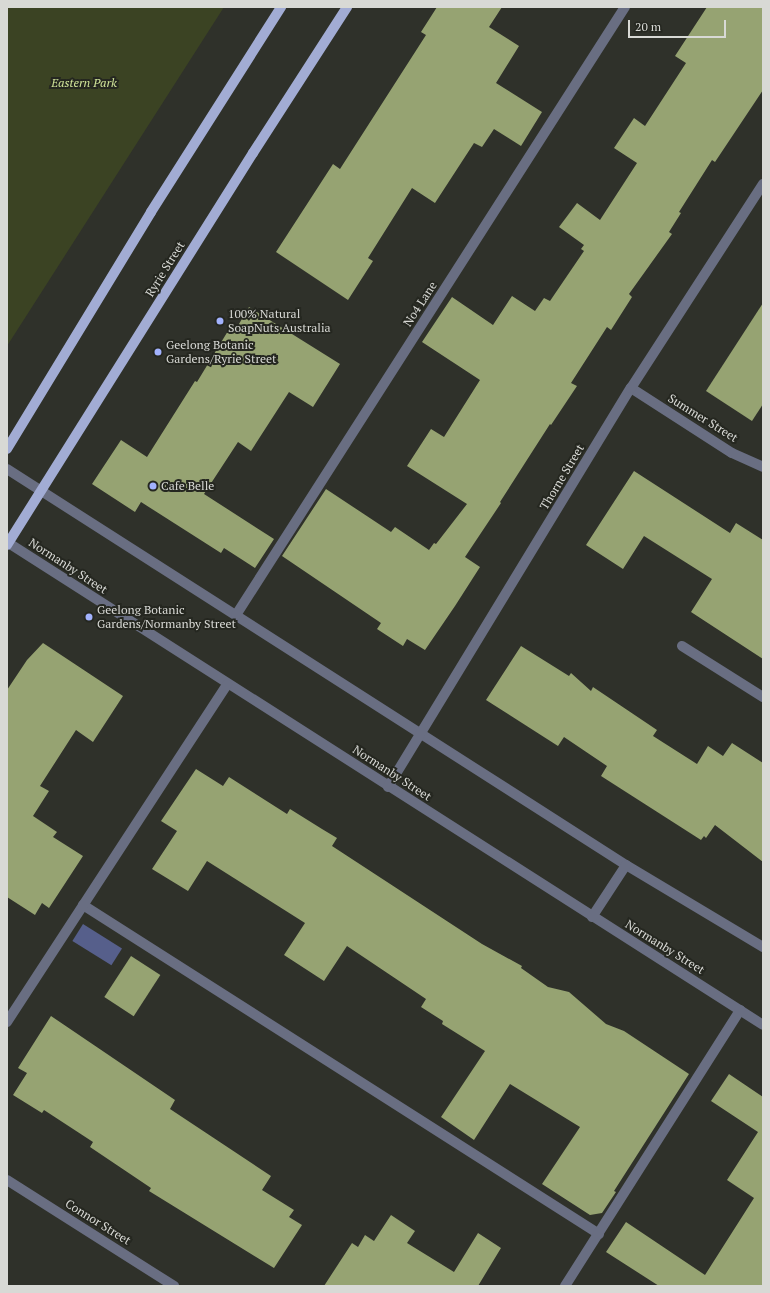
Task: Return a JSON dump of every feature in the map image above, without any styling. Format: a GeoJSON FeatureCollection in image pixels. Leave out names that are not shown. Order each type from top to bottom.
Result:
{"type":"FeatureCollection","features":[{"type":"Feature","properties":{"kind":"main road"},"geometry":{"type":"LineString","coordinates":[[7,449],[151,212],[281,7]]}},
{"type":"Feature","properties":{"kind":"main road","name":"Ryrie Street"},"geometry":{"type":"LineString","coordinates":[[7,544],[42,491],[253,153],[347,7]]}},
{"type":"Feature","properties":{"kind":"street","name":"No4 Lane"},"geometry":{"type":"LineString","coordinates":[[236,615],[625,7]]}},
{"type":"Feature","properties":{"kind":"street","name":"Thorne Street"},"geometry":{"type":"LineString","coordinates":[[388,787],[631,388],[763,184]]}},
{"type":"Feature","properties":{"kind":"street","name":"Summer Street"},"geometry":{"type":"LineString","coordinates":[[631,388],[732,452],[763,467]]}},
{"type":"Feature","properties":{"kind":"street"},"geometry":{"type":"LineString","coordinates":[[7,469],[626,866],[763,947]]}},
{"type":"Feature","properties":{"kind":"street","name":"Normanby Street"},"geometry":{"type":"LineString","coordinates":[[7,544],[763,1025]]}},
{"type":"Feature","properties":{"kind":"street"},"geometry":{"type":"LineString","coordinates":[[682,646],[763,698]]}},
{"type":"Feature","properties":{"kind":"street"},"geometry":{"type":"LineString","coordinates":[[7,1022],[227,684]]}},
{"type":"Feature","properties":{"kind":"street"},"geometry":{"type":"LineString","coordinates":[[592,917],[626,866]]}},
{"type":"Feature","properties":{"kind":"street"},"geometry":{"type":"LineString","coordinates":[[83,905],[599,1234]]}},
{"type":"Feature","properties":{"kind":"street"},"geometry":{"type":"LineString","coordinates":[[565,1286],[740,1010]]}},
{"type":"Feature","properties":{"kind":"street","name":"Connor Street"},"geometry":{"type":"LineString","coordinates":[[7,1180],[174,1286]]}},
{"type":"Feature","properties":{"kind":"green space","name":"Eastern Park"},"geometry":{"type":"Polygon","coordinates":[[[7,7],[224,7],[7,346],[7,7]]]}},
{"type":"Feature","properties":{"kind":"water"},"geometry":{"type":"Polygon","coordinates":[[[83,924],[122,948],[111,965],[72,941],[83,924]]]}},
{"type":"Feature","properties":{"kind":"building"},"geometry":{"type":"Polygon","coordinates":[[[437,7],[502,7],[489,27],[519,46],[496,83],[542,112],[521,146],[494,129],[482,147],[474,143],[435,203],[412,188],[368,258],[373,261],[348,300],[276,252],[333,164],[340,169],[426,35],[421,32],[437,7]]]}},
{"type":"Feature","properties":{"kind":"building"},"geometry":{"type":"Polygon","coordinates":[[[707,7],[763,7],[763,90],[715,162],[712,160],[679,212],[681,213],[669,232],[672,234],[629,294],[632,297],[611,330],[607,327],[571,383],[577,386],[551,425],[550,424],[500,502],[501,503],[465,557],[480,567],[455,606],[425,650],[407,639],[403,646],[377,629],[381,623],[282,556],[326,489],[391,532],[395,527],[429,550],[434,543],[436,544],[467,504],[407,466],[431,429],[444,437],[480,380],[422,342],[452,297],[493,325],[512,296],[535,311],[544,298],[550,301],[584,251],[581,249],[584,245],[559,227],[577,203],[600,220],[637,163],[614,148],[634,118],[645,126],[686,63],[675,56],[707,7]]]}},
{"type":"Feature","properties":{"kind":"building"},"geometry":{"type":"Polygon","coordinates":[[[763,303],[763,404],[752,421],[706,391],[763,303]]]}},
{"type":"Feature","properties":{"kind":"building"},"geometry":{"type":"Polygon","coordinates":[[[249,307],[340,364],[313,407],[289,392],[251,451],[238,442],[204,494],[274,539],[255,568],[224,548],[221,553],[141,502],[135,512],[92,484],[121,440],[147,457],[195,381],[197,382],[231,326],[236,329],[249,307]]]}},
{"type":"Feature","properties":{"kind":"building"},"geometry":{"type":"Polygon","coordinates":[[[634,471],[730,533],[736,523],[763,540],[763,659],[691,612],[712,579],[644,536],[623,569],[586,545],[634,471]]]}},
{"type":"Feature","properties":{"kind":"building"},"geometry":{"type":"Polygon","coordinates":[[[43,643],[123,696],[93,742],[76,730],[40,786],[49,791],[33,816],[57,832],[53,837],[83,856],[49,908],[42,903],[35,915],[7,897],[7,690],[27,660],[43,643]]]}},
{"type":"Feature","properties":{"kind":"building"},"geometry":{"type":"Polygon","coordinates":[[[521,646],[569,676],[571,673],[591,691],[593,687],[657,730],[653,736],[697,764],[708,746],[723,756],[732,743],[763,763],[763,862],[715,825],[706,838],[704,836],[701,840],[601,776],[607,766],[564,737],[558,746],[486,700],[521,646]]]}},
{"type":"Feature","properties":{"kind":"building"},"geometry":{"type":"Polygon","coordinates":[[[196,769],[223,786],[229,777],[287,814],[290,809],[337,838],[332,846],[482,944],[522,966],[521,968],[548,987],[569,992],[606,1024],[624,1031],[689,1074],[614,1191],[616,1192],[602,1213],[590,1215],[542,1184],[580,1127],[510,1084],[474,1140],[441,1117],[485,1051],[442,1024],[443,1021],[421,1007],[426,999],[347,946],[324,981],[284,955],[305,923],[207,861],[188,891],[152,869],[177,831],[161,821],[196,769]]]}},
{"type":"Feature","properties":{"kind":"building"},"geometry":{"type":"Polygon","coordinates":[[[131,956],[160,975],[134,1016],[104,997],[131,956]]]}},
{"type":"Feature","properties":{"kind":"building"},"geometry":{"type":"Polygon","coordinates":[[[51,1016],[175,1100],[170,1109],[271,1176],[262,1190],[294,1210],[289,1217],[302,1225],[274,1268],[149,1191],[151,1188],[90,1147],[93,1142],[44,1110],[42,1113],[13,1095],[27,1073],[18,1068],[51,1016]]]}},
{"type":"Feature","properties":{"kind":"building"},"geometry":{"type":"Polygon","coordinates":[[[729,1074],[763,1097],[763,1286],[659,1286],[606,1252],[626,1222],[705,1275],[754,1198],[727,1180],[758,1132],[711,1101],[729,1074]]]}},
{"type":"Feature","properties":{"kind":"building"},"geometry":{"type":"Polygon","coordinates":[[[391,1215],[415,1231],[407,1243],[454,1272],[478,1233],[501,1248],[478,1286],[324,1286],[352,1243],[358,1247],[365,1235],[374,1241],[391,1215]]]}},
{"type":"Feature","properties":{"kind":"place","name":"100% Natural SoapNuts Australia"},"geometry":{"type":"Point","coordinates":[220,321]}},
{"type":"Feature","properties":{"kind":"place","name":"Geelong Botanic Gardens/Ryrie Street"},"geometry":{"type":"Point","coordinates":[158,352]}},
{"type":"Feature","properties":{"kind":"place","name":"Cafe Belle"},"geometry":{"type":"Point","coordinates":[153,486]}},
{"type":"Feature","properties":{"kind":"place","name":"Geelong Botanic Gardens/Normanby Street"},"geometry":{"type":"Point","coordinates":[89,617]}}]}
